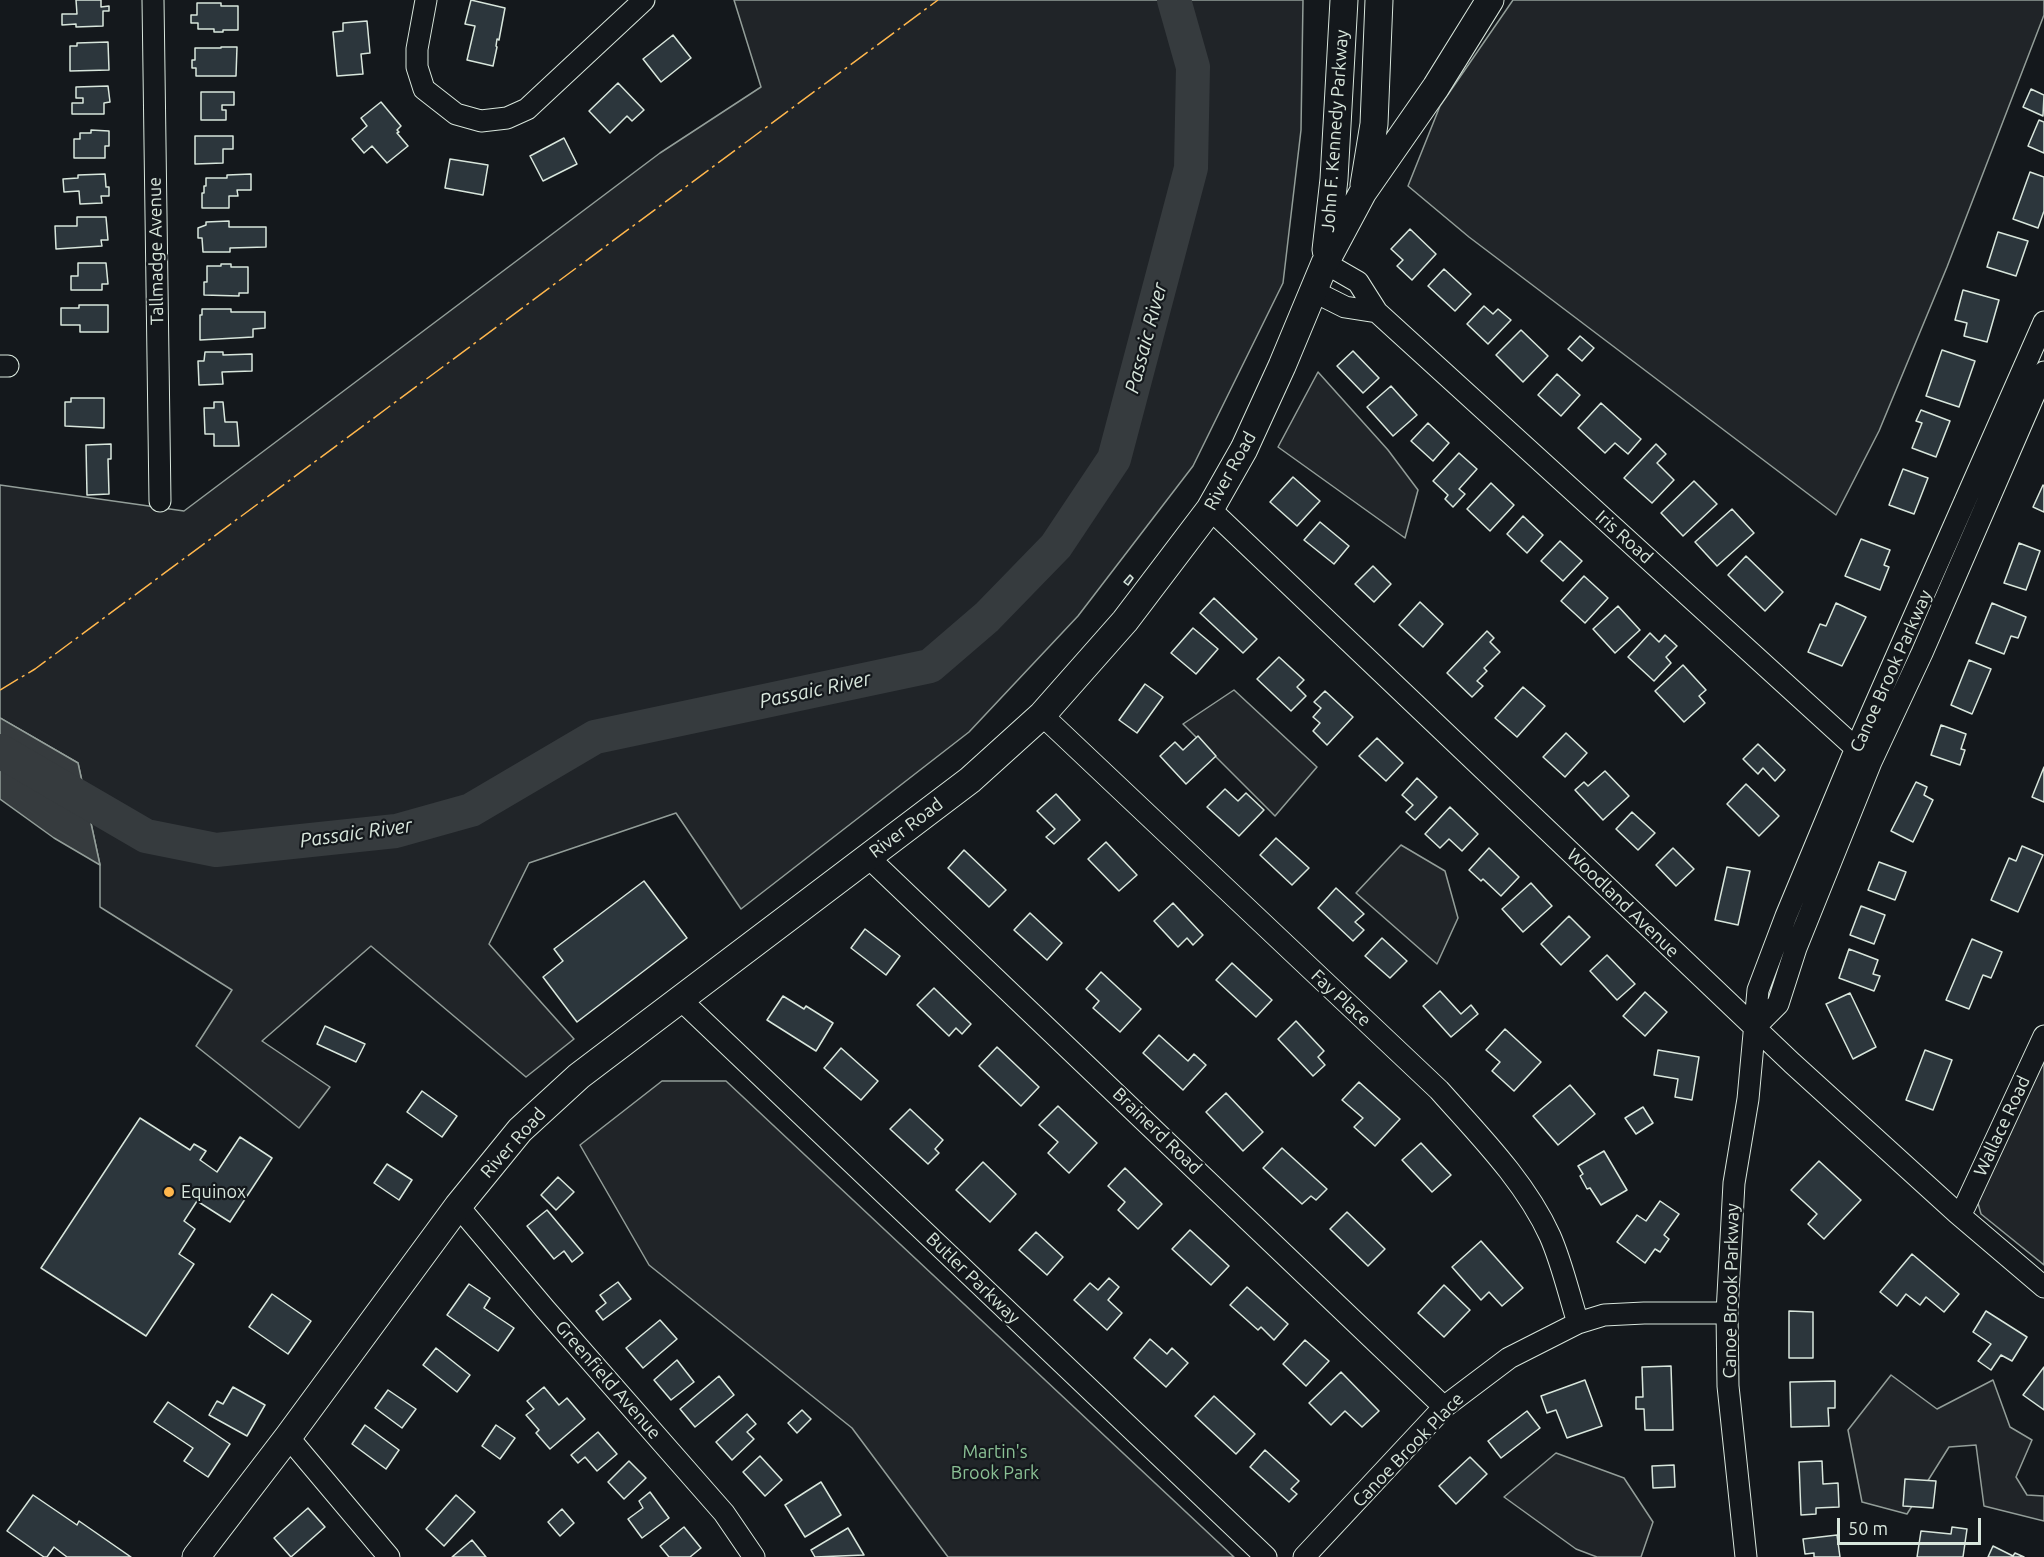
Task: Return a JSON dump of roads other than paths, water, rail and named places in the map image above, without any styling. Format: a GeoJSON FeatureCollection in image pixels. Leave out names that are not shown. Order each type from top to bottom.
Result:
{"type":"FeatureCollection","features":[{"type":"Feature","properties":{"kind":"main road","name":"John F. Kennedy Parkway"},"geometry":{"type":"LineString","coordinates":[[1324,263],[1334,178],[1344,0]]}},
{"type":"Feature","properties":{"kind":"main road","name":"John F. Kennedy Parkway"},"geometry":{"type":"LineString","coordinates":[[1363,192],[1374,124],[1379,0]]}},
{"type":"Feature","properties":{"kind":"main road","name":"River Road"},"geometry":{"type":"LineString","coordinates":[[196,1557],[288,1437],[458,1206],[520,1130],[579,1076],[970,780],[1042,715],[1125,621],[1210,509],[1244,449],[1324,263],[1363,192],[1436,87],[1490,0]]}},
{"type":"Feature","properties":{"kind":"street","name":"Tallmadge Avenue"},"geometry":{"type":"LineString","coordinates":[[153,0],[160,501]]}},
{"type":"Feature","properties":{"kind":"street"},"geometry":{"type":"LineString","coordinates":[[426,0],[417,49],[417,67],[424,89],[456,114],[482,121],[507,117],[527,109],[644,0]]}},
{"type":"Feature","properties":{"kind":"street","name":"Iris Road"},"geometry":{"type":"LineString","coordinates":[[1324,263],[1358,282],[1377,312],[1864,755]]}},
{"type":"Feature","properties":{"kind":"street"},"geometry":{"type":"LineString","coordinates":[[1313,291],[1345,307],[1377,312]]}},
{"type":"Feature","properties":{"kind":"street","name":"Canoe Brook Parkway"},"geometry":{"type":"LineString","coordinates":[[1746,1557],[1728,1386],[1727,1312],[1734,1183],[1748,1099],[1756,1026],[1778,1004],[1864,755],[2044,322]]}},
{"type":"Feature","properties":{"kind":"street","name":"Canoe Brook Parkway"},"geometry":{"type":"LineString","coordinates":[[1864,755],[1931,632],[2044,372]]}},
{"type":"Feature","properties":{"kind":"street","name":"Woodland Avenue"},"geometry":{"type":"LineString","coordinates":[[1210,509],[1225,526],[1730,1005],[1756,1026],[1792,1062],[1957,1213],[2044,1287]]}},
{"type":"Feature","properties":{"kind":"street","name":"Fay Place"},"geometry":{"type":"LineString","coordinates":[[1042,715],[1439,1090],[1470,1125],[1506,1167],[1550,1236],[1578,1323]]}},
{"type":"Feature","properties":{"kind":"street","name":"Brainerd Road"},"geometry":{"type":"LineString","coordinates":[[868,857],[1444,1407]]}},
{"type":"Feature","properties":{"kind":"street","name":"Butler Parkway"},"geometry":{"type":"LineString","coordinates":[[681,1000],[1266,1557]]}},
{"type":"Feature","properties":{"kind":"street","name":"Wallace Road"},"geometry":{"type":"LineString","coordinates":[[1957,1213],[1965,1206],[2044,1036]]}},
{"type":"Feature","properties":{"kind":"street","name":"Greenfield Avenue"},"geometry":{"type":"LineString","coordinates":[[458,1206],[724,1513],[754,1557]]}},
{"type":"Feature","properties":{"kind":"street","name":"Canoe Brook Place"},"geometry":{"type":"LineString","coordinates":[[1304,1557],[1444,1407],[1509,1358],[1578,1323],[1604,1315],[1644,1312],[1727,1312]]}},
{"type":"Feature","properties":{"kind":"street"},"geometry":{"type":"LineString","coordinates":[[288,1437],[389,1557]]}},
{"type":"Feature","properties":{"kind":"waterway","name":"Passaic River"},"geometry":{"type":"LineString","coordinates":[[0,751],[146,836],[216,850],[396,831],[471,810],[595,737],[930,666],[987,617],[1056,546],[1114,459],[1191,168],[1193,67],[1174,0]]}},
{"type":"Feature","properties":{"kind":"place","name":"Equinox"},"geometry":{"type":"Point","coordinates":[169,1192]}},
{"type":"Feature","properties":{"kind":"park label","name":"Martin's Brook Park"},"geometry":{"type":"Point","coordinates":[995,1462]}}]}
